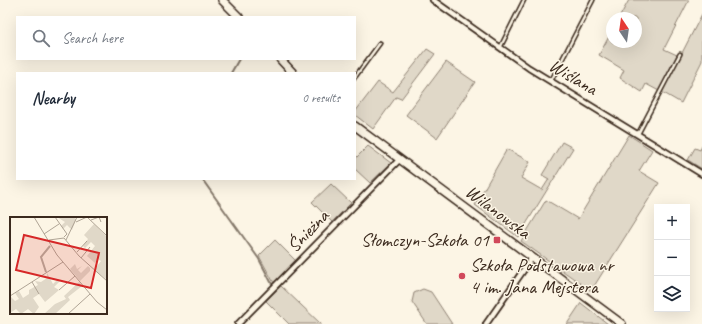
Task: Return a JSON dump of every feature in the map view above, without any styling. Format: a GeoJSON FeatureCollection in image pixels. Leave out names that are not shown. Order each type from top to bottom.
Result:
{"type":"FeatureCollection","features":[{"type":"Feature","properties":{"kind":"main road"},"geometry":{"type":"LineString","coordinates":[[222,0],[238,16]]}},
{"type":"Feature","properties":{"kind":"main road"},"geometry":{"type":"LineString","coordinates":[[281,60],[293,72]]}},
{"type":"Feature","properties":{"kind":"main road","name":"Wilanowska"},"geometry":{"type":"LineString","coordinates":[[356,127],[622,324]]}},
{"type":"Feature","properties":{"kind":"street","name":"Wiślana"},"geometry":{"type":"LineString","coordinates":[[433,0],[500,48],[551,81],[702,174]]}},
{"type":"Feature","properties":{"kind":"street","name":"Śnieżna"},"geometry":{"type":"LineString","coordinates":[[238,324],[400,159]]}},
{"type":"Feature","properties":{"kind":"street"},"geometry":{"type":"LineString","coordinates":[[486,324],[532,258]]}},
{"type":"Feature","properties":{"kind":"lane"},"geometry":{"type":"LineString","coordinates":[[500,48],[524,0]]}},
{"type":"Feature","properties":{"kind":"lane"},"geometry":{"type":"LineString","coordinates":[[551,81],[593,0]]}},
{"type":"Feature","properties":{"kind":"lane"},"geometry":{"type":"LineString","coordinates":[[356,76],[380,43]]}},
{"type":"Feature","properties":{"kind":"lane"},"geometry":{"type":"LineString","coordinates":[[638,135],[680,54]]}},
{"type":"Feature","properties":{"kind":"shaded area"},"geometry":{"type":"Polygon","coordinates":[[[629,0],[689,0],[664,49],[677,55],[659,91],[646,84],[642,92],[620,78],[624,70],[599,55],[606,42],[606,48],[642,48],[642,12],[622,12],[629,0]]]}},
{"type":"Feature","properties":{"kind":"shaded area"},"geometry":{"type":"Polygon","coordinates":[[[702,14],[702,61],[681,103],[662,92],[702,14]]]}},
{"type":"Feature","properties":{"kind":"shaded area"},"geometry":{"type":"Polygon","coordinates":[[[427,49],[435,54],[401,99],[396,97],[373,129],[356,116],[356,111],[378,82],[393,92],[427,49]]]}},
{"type":"Feature","properties":{"kind":"shaded area"},"geometry":{"type":"Polygon","coordinates":[[[446,62],[475,82],[437,138],[406,115],[446,62]]]}},
{"type":"Feature","properties":{"kind":"shaded area"},"geometry":{"type":"Polygon","coordinates":[[[629,135],[652,150],[639,171],[659,183],[591,291],[521,241],[546,200],[578,219],[629,135]]]}},
{"type":"Feature","properties":{"kind":"shaded area"},"geometry":{"type":"Polygon","coordinates":[[[562,142],[573,148],[518,237],[475,205],[507,149],[530,162],[521,178],[542,190],[549,179],[542,175],[562,142]]]}},
{"type":"Feature","properties":{"kind":"shaded area"},"geometry":{"type":"Polygon","coordinates":[[[368,146],[391,163],[370,183],[356,170],[356,158],[368,146]]]}},
{"type":"Feature","properties":{"kind":"shaded area"},"geometry":{"type":"Polygon","coordinates":[[[702,146],[702,169],[688,160],[695,148],[700,150],[702,146]]]}},
{"type":"Feature","properties":{"kind":"shaded area"},"geometry":{"type":"Polygon","coordinates":[[[331,184],[351,203],[332,222],[312,202],[331,184]]]}},
{"type":"Feature","properties":{"kind":"shaded area"},"geometry":{"type":"Polygon","coordinates":[[[275,240],[296,261],[274,283],[259,256],[275,240]]]}},
{"type":"Feature","properties":{"kind":"shaded area"},"geometry":{"type":"Polygon","coordinates":[[[281,286],[321,324],[289,324],[266,301],[281,286]]]}},
{"type":"Feature","properties":{"kind":"shaded area"},"geometry":{"type":"Polygon","coordinates":[[[423,289],[431,292],[452,324],[427,324],[412,302],[414,293],[423,289]]]}},
{"type":"Feature","properties":{"kind":"shaded area"},"geometry":{"type":"Polygon","coordinates":[[[581,303],[608,324],[567,324],[581,303]]]}},
{"type":"Feature","properties":{"kind":"waterway"},"geometry":{"type":"LineString","coordinates":[[232,72],[238,60]]}},
{"type":"Feature","properties":{"kind":"waterway"},"geometry":{"type":"LineString","coordinates":[[203,180],[259,259],[272,284]]}},
{"type":"Feature","properties":{"kind":"place","name":"Słomczyn-Szkoła 01"},"geometry":{"type":"Point","coordinates":[497,240]}},
{"type":"Feature","properties":{"kind":"place","name":"Szkoła Podstawowa nr 4 im. Jana Mejstera"},"geometry":{"type":"Point","coordinates":[462,276]}}]}
